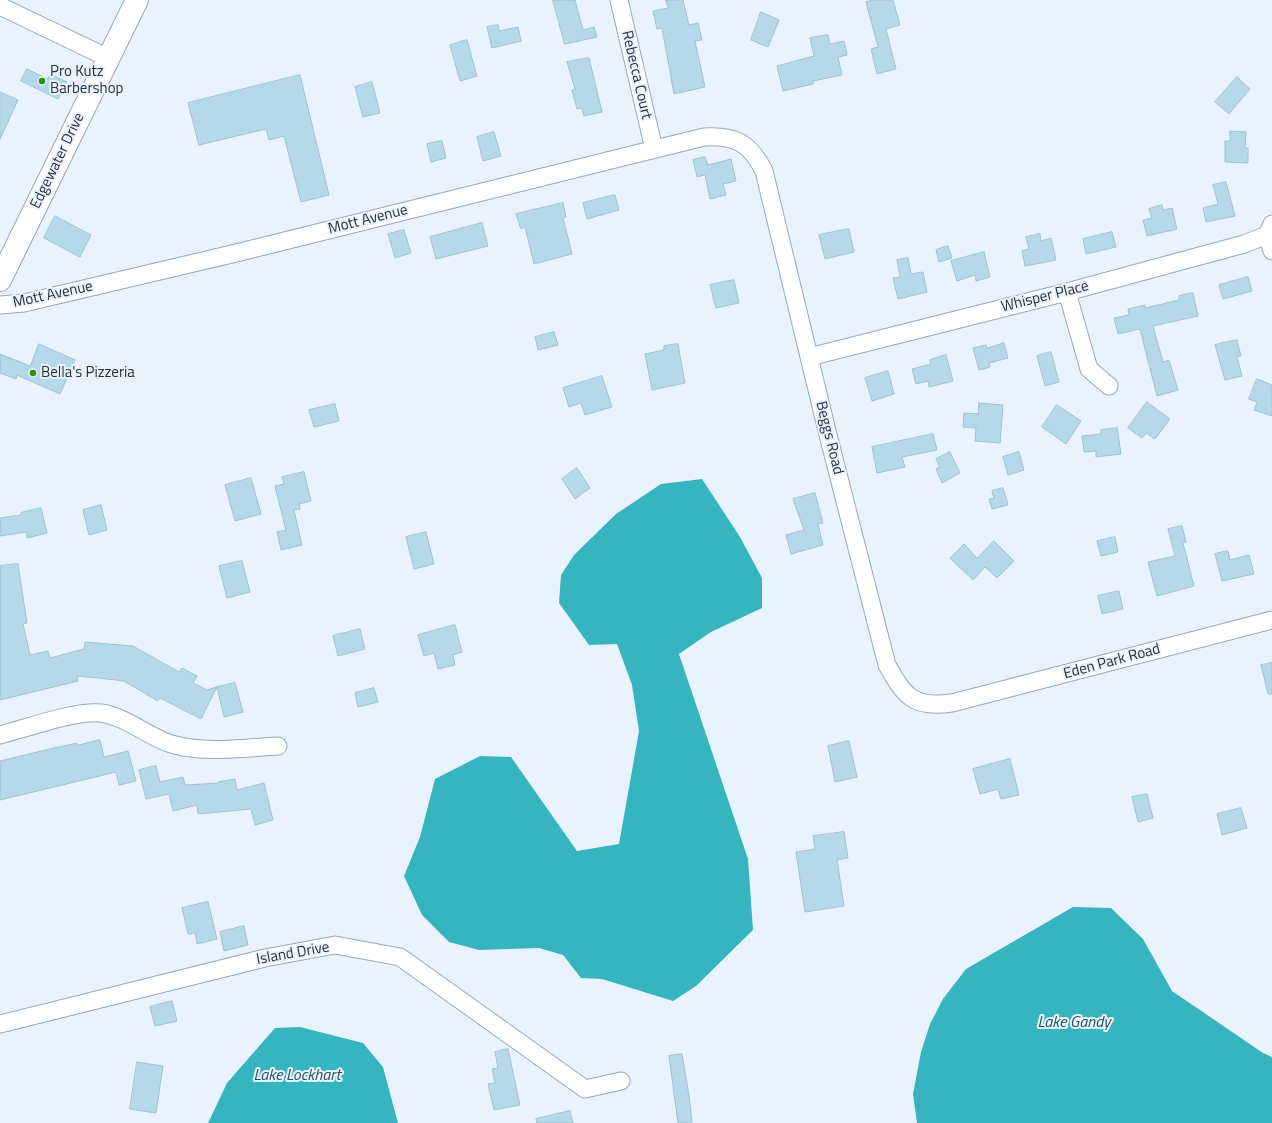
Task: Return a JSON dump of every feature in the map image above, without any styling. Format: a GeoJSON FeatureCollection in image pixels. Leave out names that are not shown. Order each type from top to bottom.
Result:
{"type":"FeatureCollection","features":[{"type":"Feature","properties":{"kind":"main road","name":"Edgewater Drive"},"geometry":{"type":"LineString","coordinates":[[0,280],[137,0]]}},
{"type":"Feature","properties":{"kind":"street","name":"Rebecca Court"},"geometry":{"type":"LineString","coordinates":[[618,0],[654,149]]}},
{"type":"Feature","properties":{"kind":"street"},"geometry":{"type":"LineString","coordinates":[[0,6],[108,58]]}},
{"type":"Feature","properties":{"kind":"street","name":"Mott Avenue"},"geometry":{"type":"LineString","coordinates":[[0,305],[24,303],[232,254],[704,137],[720,136],[736,140]]}},
{"type":"Feature","properties":{"kind":"street","name":"Beggs Road"},"geometry":{"type":"LineString","coordinates":[[736,140],[757,156],[764,171],[809,357],[887,665],[900,689],[915,701],[936,705],[952,703]]}},
{"type":"Feature","properties":{"kind":"street","name":"Whisper Place"},"geometry":{"type":"LineString","coordinates":[[809,357],[1067,292],[1270,237]]}},
{"type":"Feature","properties":{"kind":"street"},"geometry":{"type":"LineString","coordinates":[[1067,292],[1089,369],[1109,386]]}},
{"type":"Feature","properties":{"kind":"street","name":"Eden Park Road"},"geometry":{"type":"LineString","coordinates":[[952,703],[1272,620]]}},
{"type":"Feature","properties":{"kind":"street"},"geometry":{"type":"LineString","coordinates":[[0,734],[84,713],[102,713],[126,722],[170,744],[201,750],[278,746]]}},
{"type":"Feature","properties":{"kind":"street","name":"Island Drive"},"geometry":{"type":"LineString","coordinates":[[0,1024],[265,958],[335,945],[400,956],[584,1089],[621,1081]]}},
{"type":"Feature","properties":{"kind":"water"},"geometry":{"type":"Polygon","coordinates":[[[702,479],[740,537],[762,578],[762,608],[711,632],[679,654],[748,859],[753,930],[696,986],[673,1001],[602,979],[581,978],[563,955],[539,948],[479,950],[449,942],[422,915],[404,876],[420,837],[435,779],[480,756],[511,757],[577,851],[619,844],[639,731],[632,685],[617,644],[589,645],[559,603],[561,575],[574,555],[616,514],[661,484],[702,479]]]}},
{"type":"Feature","properties":{"kind":"water","name":"Lake Gandy"},"geometry":{"type":"Polygon","coordinates":[[[1073,907],[1111,908],[1143,939],[1172,991],[1263,1053],[1272,1057],[1272,1123],[917,1123],[913,1094],[921,1052],[930,1024],[943,999],[966,969],[1073,907]]]}},
{"type":"Feature","properties":{"kind":"water","name":"Lake Lockhart"},"geometry":{"type":"Polygon","coordinates":[[[300,1027],[363,1043],[383,1067],[398,1123],[208,1123],[227,1083],[275,1028],[300,1027]]]}},
{"type":"Feature","properties":{"kind":"building"},"geometry":{"type":"Polygon","coordinates":[[[553,0],[575,0],[583,30],[594,27],[597,37],[565,44],[553,0]]]}},
{"type":"Feature","properties":{"kind":"building"},"geometry":{"type":"Polygon","coordinates":[[[666,0],[683,0],[689,25],[698,23],[702,40],[695,41],[705,87],[674,94],[662,28],[657,29],[653,11],[668,8],[666,0]]]}},
{"type":"Feature","properties":{"kind":"building"},"geometry":{"type":"Polygon","coordinates":[[[874,0],[893,0],[900,25],[886,29],[896,69],[877,74],[871,49],[878,47],[866,2],[874,0]]]}},
{"type":"Feature","properties":{"kind":"building"},"geometry":{"type":"Polygon","coordinates":[[[761,12],[779,20],[768,47],[751,40],[761,12]]]}},
{"type":"Feature","properties":{"kind":"building"},"geometry":{"type":"Polygon","coordinates":[[[498,25],[499,31],[518,27],[521,41],[492,48],[487,27],[498,25]]]}},
{"type":"Feature","properties":{"kind":"building"},"geometry":{"type":"Polygon","coordinates":[[[828,35],[830,44],[844,41],[847,55],[838,57],[842,75],[813,81],[813,84],[783,91],[777,66],[814,56],[810,38],[828,35]]]}},
{"type":"Feature","properties":{"kind":"building"},"geometry":{"type":"Polygon","coordinates":[[[467,40],[477,76],[460,81],[450,45],[467,40]]]}},
{"type":"Feature","properties":{"kind":"building"},"geometry":{"type":"Polygon","coordinates":[[[589,58],[602,112],[584,116],[582,108],[577,109],[572,90],[575,89],[567,62],[589,58]]]}},
{"type":"Feature","properties":{"kind":"building"},"geometry":{"type":"Polygon","coordinates":[[[27,69],[48,79],[50,74],[67,82],[58,99],[21,81],[27,69]]]}},
{"type":"Feature","properties":{"kind":"building"},"geometry":{"type":"Polygon","coordinates":[[[300,75],[329,195],[301,202],[284,136],[269,140],[266,129],[199,145],[188,103],[300,75]]]}},
{"type":"Feature","properties":{"kind":"building"},"geometry":{"type":"Polygon","coordinates":[[[1237,77],[1250,89],[1229,114],[1215,102],[1237,77]]]}},
{"type":"Feature","properties":{"kind":"building"},"geometry":{"type":"Polygon","coordinates":[[[372,82],[380,113],[363,117],[355,87],[372,82]]]}},
{"type":"Feature","properties":{"kind":"building"},"geometry":{"type":"Polygon","coordinates":[[[0,92],[18,100],[0,139],[0,92]]]}},
{"type":"Feature","properties":{"kind":"building"},"geometry":{"type":"Polygon","coordinates":[[[1230,131],[1246,132],[1245,148],[1248,148],[1248,163],[1225,162],[1225,141],[1230,141],[1230,131]]]}},
{"type":"Feature","properties":{"kind":"building"},"geometry":{"type":"Polygon","coordinates":[[[494,132],[501,156],[483,161],[477,137],[494,132]]]}},
{"type":"Feature","properties":{"kind":"building"},"geometry":{"type":"Polygon","coordinates":[[[442,141],[446,158],[431,162],[427,144],[442,141]]]}},
{"type":"Feature","properties":{"kind":"building"},"geometry":{"type":"Polygon","coordinates":[[[705,157],[708,165],[731,159],[736,181],[723,184],[726,195],[710,199],[705,175],[697,177],[693,160],[705,157]]]}},
{"type":"Feature","properties":{"kind":"building"},"geometry":{"type":"Polygon","coordinates":[[[1226,182],[1235,216],[1206,222],[1203,208],[1218,204],[1213,185],[1226,182]]]}},
{"type":"Feature","properties":{"kind":"building"},"geometry":{"type":"Polygon","coordinates":[[[615,195],[619,210],[587,219],[583,203],[615,195]]]}},
{"type":"Feature","properties":{"kind":"building"},"geometry":{"type":"Polygon","coordinates":[[[563,203],[566,217],[563,218],[572,254],[534,264],[525,227],[521,229],[516,214],[563,203]]]}},
{"type":"Feature","properties":{"kind":"building"},"geometry":{"type":"Polygon","coordinates":[[[1162,205],[1163,210],[1172,208],[1177,229],[1147,236],[1143,220],[1152,218],[1149,209],[1162,205]]]}},
{"type":"Feature","properties":{"kind":"building"},"geometry":{"type":"Polygon","coordinates":[[[55,216],[91,235],[80,257],[44,238],[55,216]]]}},
{"type":"Feature","properties":{"kind":"building"},"geometry":{"type":"Polygon","coordinates":[[[482,223],[488,246],[436,259],[430,237],[482,223]]]}},
{"type":"Feature","properties":{"kind":"building"},"geometry":{"type":"Polygon","coordinates":[[[849,229],[854,252],[825,259],[819,235],[849,229]]]}},
{"type":"Feature","properties":{"kind":"building"},"geometry":{"type":"Polygon","coordinates":[[[404,230],[411,253],[395,258],[388,234],[404,230]]]}},
{"type":"Feature","properties":{"kind":"building"},"geometry":{"type":"Polygon","coordinates":[[[1112,232],[1116,247],[1086,254],[1083,239],[1112,232]]]}},
{"type":"Feature","properties":{"kind":"building"},"geometry":{"type":"Polygon","coordinates":[[[1040,234],[1041,241],[1051,238],[1056,260],[1025,266],[1022,251],[1029,249],[1026,237],[1040,234]]]}},
{"type":"Feature","properties":{"kind":"building"},"geometry":{"type":"Polygon","coordinates":[[[948,246],[952,258],[939,262],[936,250],[948,246]]]}},
{"type":"Feature","properties":{"kind":"building"},"geometry":{"type":"Polygon","coordinates":[[[984,252],[990,277],[976,281],[975,275],[957,281],[951,261],[984,252]]]}},
{"type":"Feature","properties":{"kind":"building"},"geometry":{"type":"Polygon","coordinates":[[[908,258],[911,274],[923,272],[927,292],[898,299],[893,278],[900,277],[897,260],[908,258]]]}},
{"type":"Feature","properties":{"kind":"building"},"geometry":{"type":"Polygon","coordinates":[[[1248,277],[1252,291],[1223,299],[1219,285],[1248,277]]]}},
{"type":"Feature","properties":{"kind":"building"},"geometry":{"type":"Polygon","coordinates":[[[734,280],[739,303],[716,308],[710,285],[734,280]]]}},
{"type":"Feature","properties":{"kind":"building"},"geometry":{"type":"Polygon","coordinates":[[[1193,293],[1198,316],[1153,326],[1163,362],[1169,360],[1178,390],[1157,396],[1140,329],[1118,334],[1114,318],[1129,315],[1128,309],[1145,305],[1145,308],[1179,300],[1179,296],[1193,293]]]}},
{"type":"Feature","properties":{"kind":"building"},"geometry":{"type":"Polygon","coordinates":[[[554,332],[558,345],[538,350],[535,337],[554,332]]]}},
{"type":"Feature","properties":{"kind":"building"},"geometry":{"type":"Polygon","coordinates":[[[1237,340],[1241,356],[1237,357],[1242,376],[1225,380],[1215,345],[1237,340]]]}},
{"type":"Feature","properties":{"kind":"building"},"geometry":{"type":"Polygon","coordinates":[[[1004,343],[1008,358],[989,363],[990,367],[979,370],[973,348],[986,345],[987,348],[1004,343]]]}},
{"type":"Feature","properties":{"kind":"building"},"geometry":{"type":"Polygon","coordinates":[[[39,344],[75,360],[60,394],[17,375],[16,379],[0,373],[0,354],[30,366],[39,344]]]}},
{"type":"Feature","properties":{"kind":"building"},"geometry":{"type":"Polygon","coordinates":[[[678,344],[685,383],[652,390],[645,354],[664,350],[664,346],[678,344]]]}},
{"type":"Feature","properties":{"kind":"building"},"geometry":{"type":"Polygon","coordinates":[[[1051,352],[1059,382],[1045,386],[1037,356],[1051,352]]]}},
{"type":"Feature","properties":{"kind":"building"},"geometry":{"type":"Polygon","coordinates":[[[946,355],[953,381],[929,387],[928,381],[916,384],[912,369],[931,364],[930,360],[946,355]]]}},
{"type":"Feature","properties":{"kind":"building"},"geometry":{"type":"Polygon","coordinates":[[[888,371],[894,394],[872,401],[865,378],[888,371]]]}},
{"type":"Feature","properties":{"kind":"building"},"geometry":{"type":"Polygon","coordinates":[[[602,376],[612,407],[585,415],[581,403],[569,407],[563,388],[602,376]]]}},
{"type":"Feature","properties":{"kind":"building"},"geometry":{"type":"Polygon","coordinates":[[[1257,379],[1272,385],[1272,416],[1254,410],[1257,402],[1249,399],[1257,379]]]}},
{"type":"Feature","properties":{"kind":"building"},"geometry":{"type":"Polygon","coordinates":[[[1147,402],[1170,419],[1155,439],[1146,433],[1142,438],[1128,428],[1147,402]]]}},
{"type":"Feature","properties":{"kind":"building"},"geometry":{"type":"Polygon","coordinates":[[[979,403],[1003,405],[1000,443],[975,441],[976,428],[963,427],[964,413],[978,414],[979,403]]]}},
{"type":"Feature","properties":{"kind":"building"},"geometry":{"type":"Polygon","coordinates":[[[335,404],[339,421],[314,427],[309,410],[335,404]]]}},
{"type":"Feature","properties":{"kind":"building"},"geometry":{"type":"Polygon","coordinates":[[[1057,405],[1081,421],[1066,444],[1042,427],[1057,405]]]}},
{"type":"Feature","properties":{"kind":"building"},"geometry":{"type":"Polygon","coordinates":[[[1117,428],[1121,454],[1096,457],[1096,451],[1084,452],[1082,436],[1101,434],[1101,430],[1117,428]]]}},
{"type":"Feature","properties":{"kind":"building"},"geometry":{"type":"Polygon","coordinates":[[[933,434],[937,450],[902,457],[905,467],[877,473],[872,447],[933,434]]]}},
{"type":"Feature","properties":{"kind":"building"},"geometry":{"type":"Polygon","coordinates":[[[950,452],[960,473],[942,483],[936,469],[940,467],[936,459],[950,452]]]}},
{"type":"Feature","properties":{"kind":"building"},"geometry":{"type":"Polygon","coordinates":[[[1019,452],[1024,470],[1008,475],[1003,457],[1019,452]]]}},
{"type":"Feature","properties":{"kind":"building"},"geometry":{"type":"Polygon","coordinates":[[[577,468],[590,488],[575,499],[562,479],[577,468]]]}},
{"type":"Feature","properties":{"kind":"building"},"geometry":{"type":"Polygon","coordinates":[[[304,472],[311,501],[299,504],[300,509],[294,510],[302,545],[281,550],[277,532],[286,530],[275,486],[284,484],[282,477],[304,472]]]}},
{"type":"Feature","properties":{"kind":"building"},"geometry":{"type":"Polygon","coordinates":[[[251,478],[261,514],[235,521],[225,485],[251,478]]]}},
{"type":"Feature","properties":{"kind":"building"},"geometry":{"type":"Polygon","coordinates":[[[1003,488],[1008,505],[992,509],[989,499],[994,498],[992,491],[1003,488]]]}},
{"type":"Feature","properties":{"kind":"building"},"geometry":{"type":"Polygon","coordinates":[[[815,493],[823,523],[818,524],[823,545],[791,554],[786,535],[804,530],[793,499],[815,493]]]}},
{"type":"Feature","properties":{"kind":"building"},"geometry":{"type":"Polygon","coordinates":[[[101,505],[107,530],[89,535],[83,510],[101,505]]]}},
{"type":"Feature","properties":{"kind":"building"},"geometry":{"type":"Polygon","coordinates":[[[41,508],[47,533],[27,538],[26,532],[0,536],[0,518],[21,515],[21,513],[41,508]]]}},
{"type":"Feature","properties":{"kind":"building"},"geometry":{"type":"Polygon","coordinates":[[[1182,526],[1186,542],[1183,543],[1194,586],[1157,596],[1148,562],[1175,556],[1168,529],[1182,526]]]}},
{"type":"Feature","properties":{"kind":"building"},"geometry":{"type":"Polygon","coordinates":[[[426,532],[434,564],[414,569],[406,537],[426,532]]]}},
{"type":"Feature","properties":{"kind":"building"},"geometry":{"type":"Polygon","coordinates":[[[1115,537],[1118,552],[1101,556],[1097,541],[1115,537]]]}},
{"type":"Feature","properties":{"kind":"building"},"geometry":{"type":"Polygon","coordinates":[[[994,541],[1014,561],[997,578],[985,567],[973,580],[950,558],[964,544],[977,558],[994,541]]]}},
{"type":"Feature","properties":{"kind":"building"},"geometry":{"type":"Polygon","coordinates":[[[1228,551],[1230,560],[1249,555],[1254,574],[1222,581],[1215,554],[1228,551]]]}},
{"type":"Feature","properties":{"kind":"building"},"geometry":{"type":"Polygon","coordinates":[[[242,561],[250,592],[227,598],[219,566],[242,561]]]}},
{"type":"Feature","properties":{"kind":"building"},"geometry":{"type":"Polygon","coordinates":[[[18,564],[27,623],[23,624],[30,655],[48,651],[50,658],[84,649],[85,642],[133,646],[179,672],[182,668],[197,676],[193,683],[207,690],[217,687],[201,719],[160,698],[158,701],[124,681],[77,676],[78,681],[0,700],[0,566],[18,564]]]}},
{"type":"Feature","properties":{"kind":"building"},"geometry":{"type":"Polygon","coordinates":[[[1119,591],[1123,609],[1102,614],[1098,596],[1119,591]]]}},
{"type":"Feature","properties":{"kind":"building"},"geometry":{"type":"Polygon","coordinates":[[[455,625],[462,652],[453,655],[455,665],[438,669],[434,653],[424,656],[418,635],[455,625]]]}},
{"type":"Feature","properties":{"kind":"building"},"geometry":{"type":"Polygon","coordinates":[[[360,629],[365,649],[338,656],[333,636],[360,629]]]}},
{"type":"Feature","properties":{"kind":"building"},"geometry":{"type":"Polygon","coordinates":[[[1272,663],[1272,694],[1268,694],[1261,665],[1272,663]]]}},
{"type":"Feature","properties":{"kind":"building"},"geometry":{"type":"Polygon","coordinates":[[[235,683],[243,712],[224,717],[217,687],[235,683]]]}},
{"type":"Feature","properties":{"kind":"building"},"geometry":{"type":"Polygon","coordinates":[[[374,688],[378,702],[358,707],[355,693],[374,688]]]}},
{"type":"Feature","properties":{"kind":"building"},"geometry":{"type":"Polygon","coordinates":[[[100,740],[104,757],[128,751],[136,781],[119,785],[116,772],[0,800],[0,761],[77,743],[77,745],[100,740]]]}},
{"type":"Feature","properties":{"kind":"building"},"geometry":{"type":"Polygon","coordinates":[[[849,741],[857,777],[835,782],[828,746],[849,741]]]}},
{"type":"Feature","properties":{"kind":"building"},"geometry":{"type":"Polygon","coordinates":[[[1010,759],[1019,795],[1001,799],[998,789],[980,794],[973,769],[1010,759]]]}},
{"type":"Feature","properties":{"kind":"building"},"geometry":{"type":"Polygon","coordinates":[[[156,766],[160,782],[183,777],[185,785],[218,783],[235,779],[237,790],[264,783],[273,820],[255,825],[251,809],[198,814],[197,805],[173,811],[169,794],[146,799],[139,770],[156,766]]]}},
{"type":"Feature","properties":{"kind":"building"},"geometry":{"type":"Polygon","coordinates":[[[1147,794],[1153,818],[1138,822],[1132,797],[1147,794]]]}},
{"type":"Feature","properties":{"kind":"building"},"geometry":{"type":"Polygon","coordinates":[[[1241,808],[1247,828],[1222,835],[1217,814],[1241,808]]]}},
{"type":"Feature","properties":{"kind":"building"},"geometry":{"type":"Polygon","coordinates":[[[844,832],[848,858],[837,860],[844,906],[805,912],[796,852],[815,849],[813,836],[844,832]]]}},
{"type":"Feature","properties":{"kind":"building"},"geometry":{"type":"Polygon","coordinates":[[[208,902],[217,939],[197,944],[195,933],[188,934],[182,908],[208,902]]]}},
{"type":"Feature","properties":{"kind":"building"},"geometry":{"type":"Polygon","coordinates":[[[244,926],[248,945],[224,951],[220,932],[244,926]]]}},
{"type":"Feature","properties":{"kind":"building"},"geometry":{"type":"Polygon","coordinates":[[[172,1001],[177,1021],[155,1026],[150,1007],[172,1001]]]}},
{"type":"Feature","properties":{"kind":"building"},"geometry":{"type":"Polygon","coordinates":[[[508,1049],[520,1105],[494,1110],[488,1084],[495,1083],[492,1069],[498,1068],[495,1052],[508,1049]]]}},
{"type":"Feature","properties":{"kind":"building"},"geometry":{"type":"Polygon","coordinates":[[[682,1054],[692,1123],[678,1123],[669,1056],[682,1054]]]}},
{"type":"Feature","properties":{"kind":"building"},"geometry":{"type":"Polygon","coordinates":[[[137,1062],[163,1066],[156,1113],[130,1109],[137,1062]]]}},
{"type":"Feature","properties":{"kind":"building"},"geometry":{"type":"Polygon","coordinates":[[[570,1111],[573,1123],[537,1123],[536,1119],[570,1111]]]}},
{"type":"Feature","properties":{"kind":"place","name":"Pro Kutz Barbershop"},"geometry":{"type":"Point","coordinates":[42,81]}},
{"type":"Feature","properties":{"kind":"place","name":"Bella's Pizzeria"},"geometry":{"type":"Point","coordinates":[33,373]}}]}
